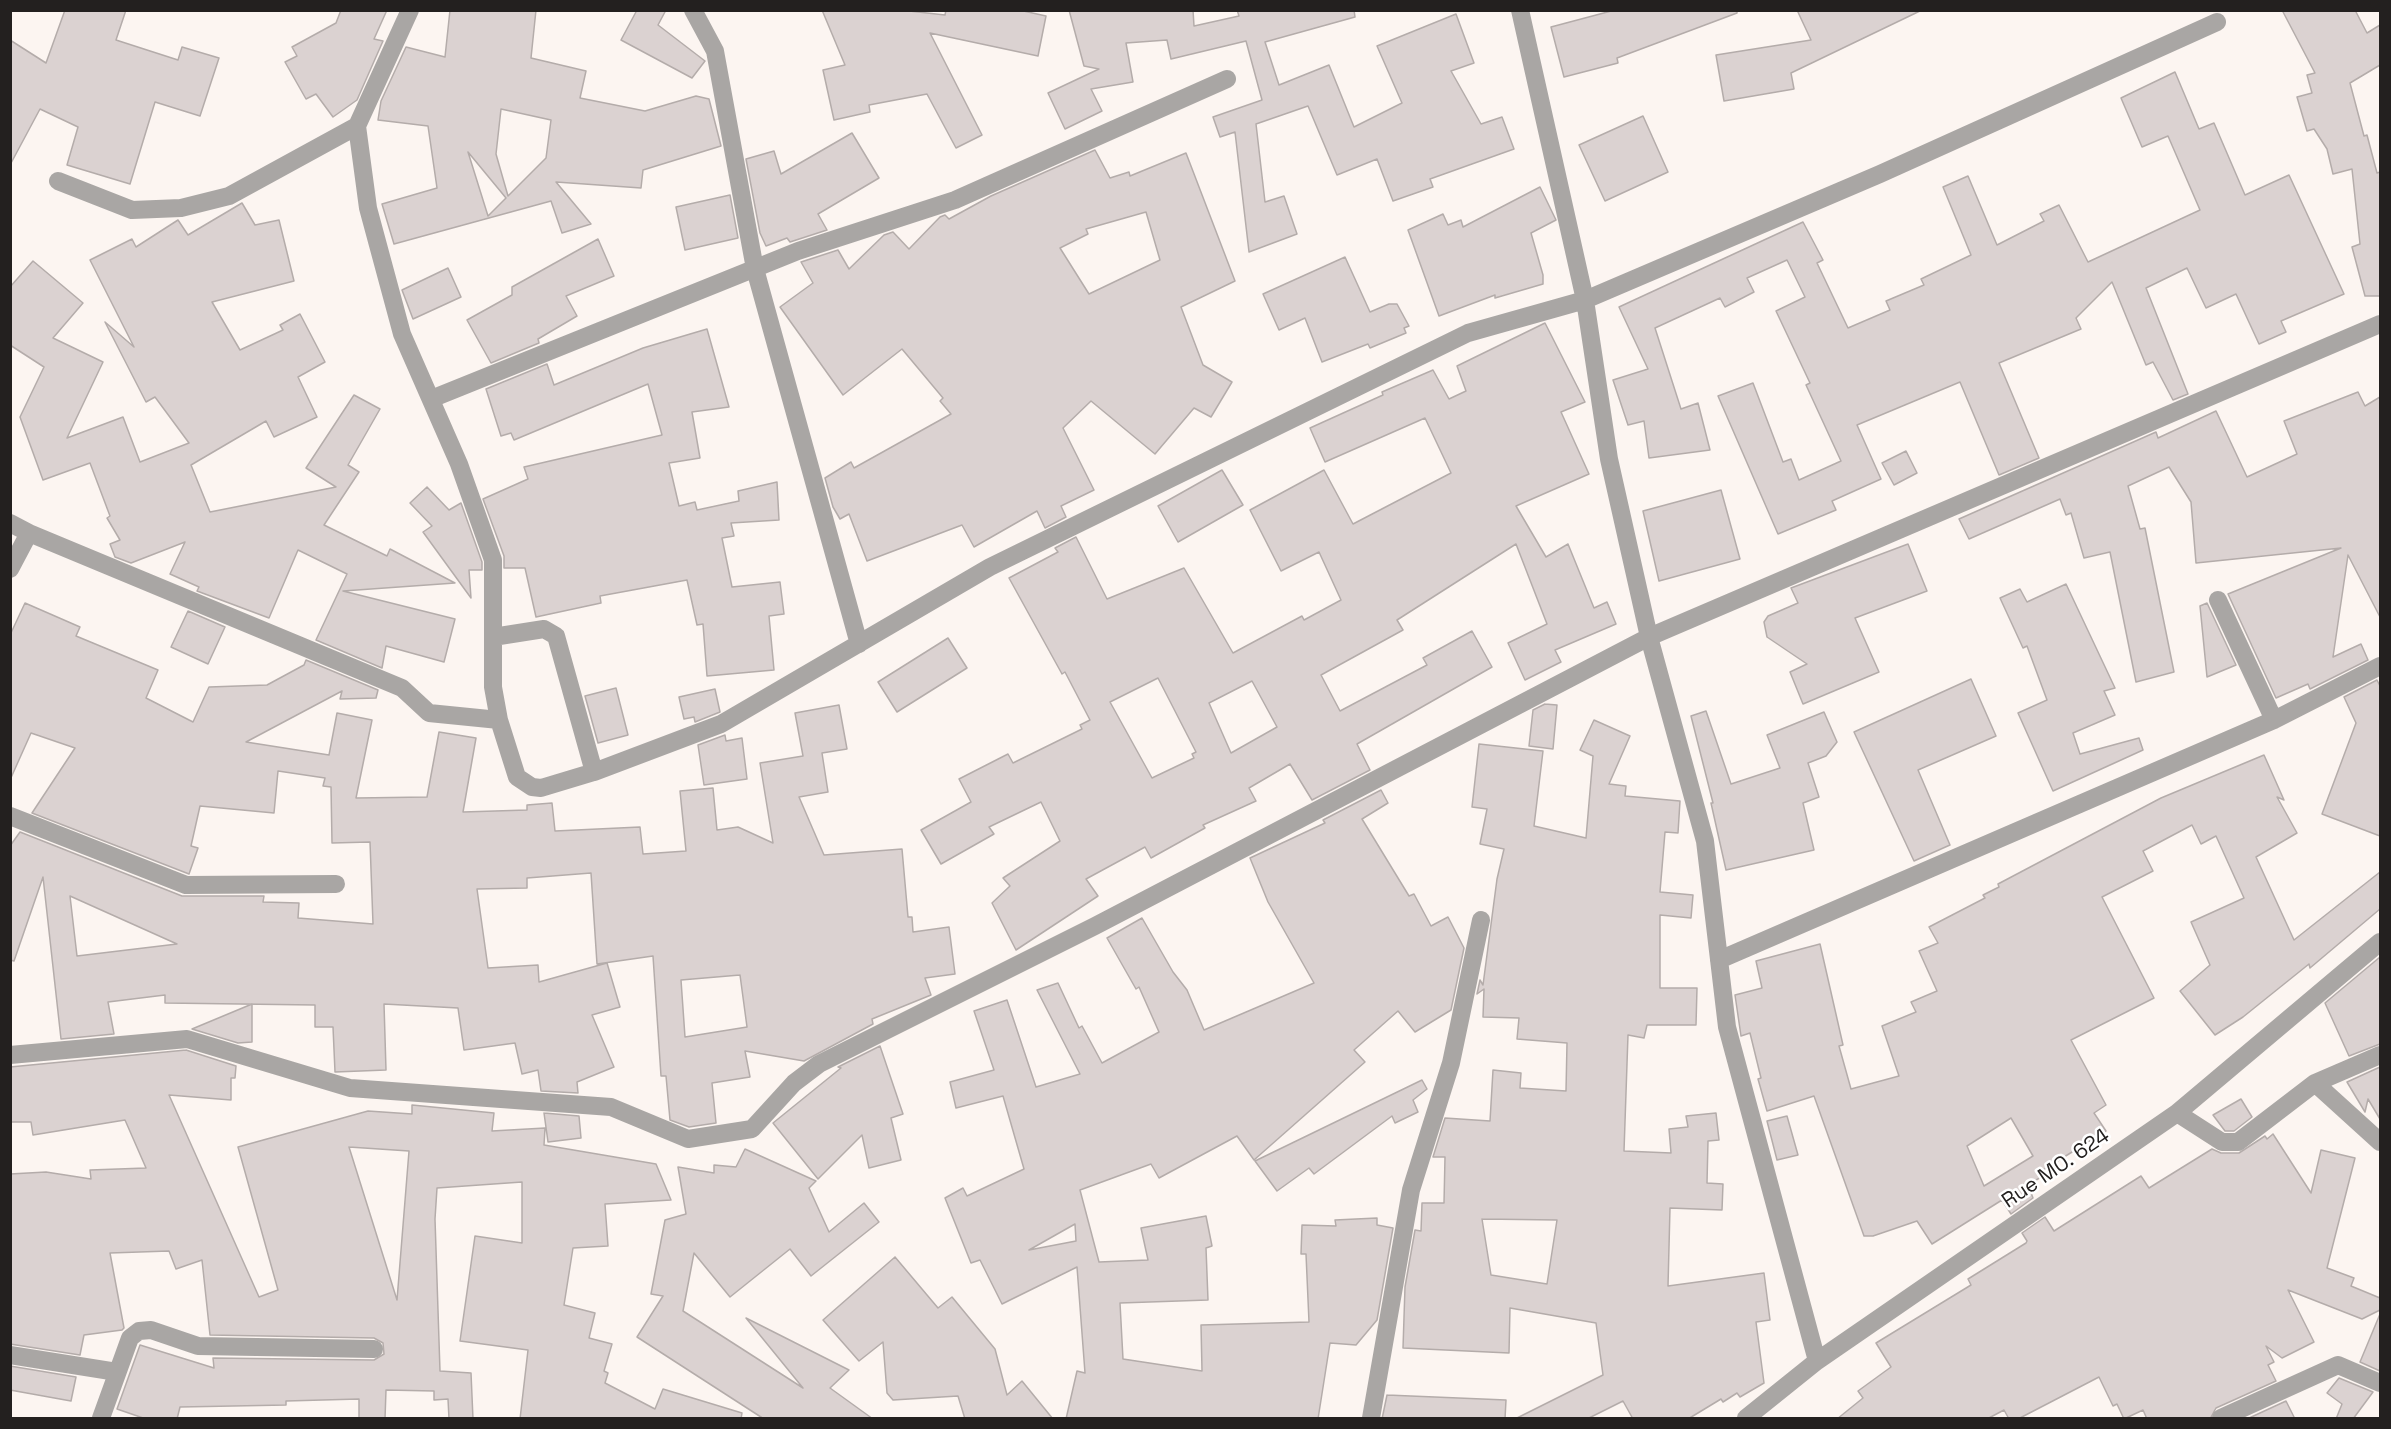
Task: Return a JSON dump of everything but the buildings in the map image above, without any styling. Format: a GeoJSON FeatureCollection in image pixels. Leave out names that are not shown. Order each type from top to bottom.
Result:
{"type":"FeatureCollection","features":[{"type":"Feature","properties":{"kind":"street"},"geometry":{"type":"LineString","coordinates":[[410,10],[357,126],[368,208],[402,334],[459,464],[493,560],[493,687],[499,720],[517,777],[523,782],[541,788],[594,772],[721,724],[990,567],[1468,333],[1585,300],[1880,174],[2217,22]]}},
{"type":"Feature","properties":{"kind":"street"},"geometry":{"type":"LineString","coordinates":[[693,10],[715,51],[755,269],[859,644]]}},
{"type":"Feature","properties":{"kind":"street"},"geometry":{"type":"LineString","coordinates":[[1520,10],[1585,300],[1609,459],[1649,637],[1705,841],[1727,1028],[1817,1361]]}},
{"type":"Feature","properties":{"kind":"street"},"geometry":{"type":"LineString","coordinates":[[431,399],[798,251],[955,200],[1227,79]]}},
{"type":"Feature","properties":{"kind":"street"},"geometry":{"type":"LineString","coordinates":[[58,181],[132,210],[181,208],[229,196],[357,126]]}},
{"type":"Feature","properties":{"kind":"street"},"geometry":{"type":"LineString","coordinates":[[10,1055],[187,1039],[350,1088],[611,1107],[687,1139],[752,1129],[794,1083],[819,1064],[1095,926],[1649,637],[2380,324]]}},
{"type":"Feature","properties":{"kind":"street"},"geometry":{"type":"LineString","coordinates":[[10,523],[29,533],[402,688],[429,713],[499,720]]}},
{"type":"Feature","properties":{"kind":"street"},"geometry":{"type":"LineString","coordinates":[[10,569],[29,533]]}},
{"type":"Feature","properties":{"kind":"street"},"geometry":{"type":"LineString","coordinates":[[2218,600],[2274,720]]}},
{"type":"Feature","properties":{"kind":"street"},"geometry":{"type":"LineString","coordinates":[[493,637],[544,630],[556,636],[594,772]]}},
{"type":"Feature","properties":{"kind":"street"},"geometry":{"type":"LineString","coordinates":[[1719,960],[2274,720],[2380,666]]}},
{"type":"Feature","properties":{"kind":"street"},"geometry":{"type":"LineString","coordinates":[[10,816],[186,885],[336,884]]}},
{"type":"Feature","properties":{"kind":"street"},"geometry":{"type":"LineString","coordinates":[[1371,1419],[1411,1190],[1451,1063],[1481,920]]}},
{"type":"Feature","properties":{"kind":"street","name":"Rue MO. 624"},"geometry":{"type":"LineString","coordinates":[[1746,1419],[1817,1361],[2177,1113],[2380,942]]}},
{"type":"Feature","properties":{"kind":"street"},"geometry":{"type":"LineString","coordinates":[[2177,1113],[2222,1142],[2238,1142],[2315,1083],[2380,1055]]}},
{"type":"Feature","properties":{"kind":"street"},"geometry":{"type":"LineString","coordinates":[[2315,1083],[2380,1142]]}},
{"type":"Feature","properties":{"kind":"street"},"geometry":{"type":"LineString","coordinates":[[101,1419],[130,1338],[139,1331],[151,1330],[198,1346],[374,1349]]}},
{"type":"Feature","properties":{"kind":"street"},"geometry":{"type":"LineString","coordinates":[[10,1355],[117,1372]]}},
{"type":"Feature","properties":{"kind":"street"},"geometry":{"type":"LineString","coordinates":[[2221,1419],[2338,1365],[2380,1383]]}}]}
